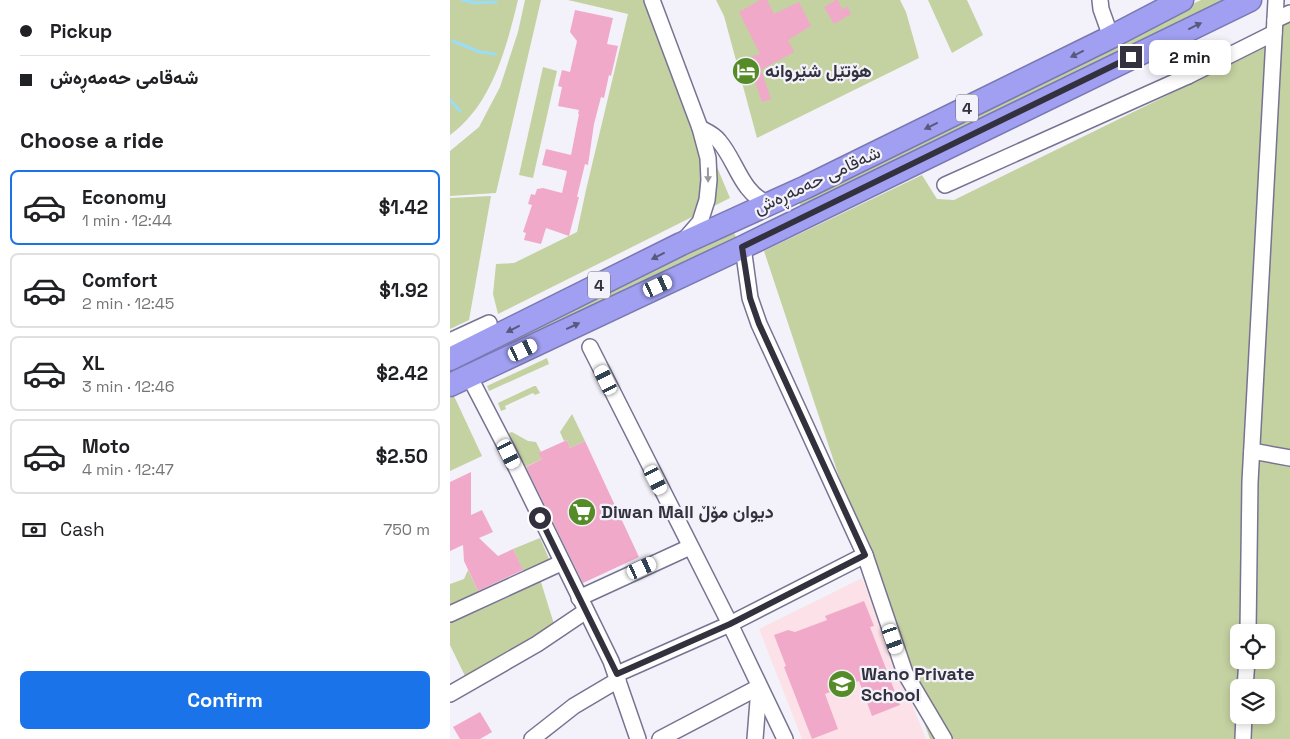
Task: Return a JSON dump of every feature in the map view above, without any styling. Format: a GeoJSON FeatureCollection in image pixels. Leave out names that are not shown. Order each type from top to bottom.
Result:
{"type":"FeatureCollection","features":[{"type":"Feature","properties":{"kind":"highway","name":"شەقامی حەمەڕەش"},"geometry":{"type":"LineString","coordinates":[[450,359],[681,244],[854,163],[1111,37],[1182,0]]}},
{"type":"Feature","properties":{"kind":"highway","name":"شەقامی حەمەڕەش"},"geometry":{"type":"LineString","coordinates":[[459,380],[742,247],[1250,0]]}},
{"type":"Feature","properties":{"kind":"street"},"geometry":{"type":"LineString","coordinates":[[652,0],[700,128],[708,158],[709,180],[707,200],[700,222],[681,244]]}},
{"type":"Feature","properties":{"kind":"street"},"geometry":{"type":"LineString","coordinates":[[1100,0],[1101,9],[1111,37]]}},
{"type":"Feature","properties":{"kind":"street"},"geometry":{"type":"LineString","coordinates":[[1248,624],[1252,451],[1276,0]]}},
{"type":"Feature","properties":{"kind":"street"},"geometry":{"type":"LineString","coordinates":[[945,185],[1188,76],[1275,26],[1290,13]]}},
{"type":"Feature","properties":{"kind":"street"},"geometry":{"type":"LineString","coordinates":[[1161,43],[1188,76]]}},
{"type":"Feature","properties":{"kind":"street"},"geometry":{"type":"LineString","coordinates":[[700,128],[719,139],[744,184],[757,199],[768,204]]}},
{"type":"Feature","properties":{"kind":"street"},"geometry":{"type":"LineString","coordinates":[[742,247],[750,298],[759,324],[865,555],[905,673],[944,739]]}},
{"type":"Feature","properties":{"kind":"street"},"geometry":{"type":"LineString","coordinates":[[450,341],[489,323]]}},
{"type":"Feature","properties":{"kind":"street"},"geometry":{"type":"LineString","coordinates":[[590,347],[730,624],[784,739]]}},
{"type":"Feature","properties":{"kind":"street"},"geometry":{"type":"LineString","coordinates":[[459,380],[509,454],[618,677],[638,739]]}},
{"type":"Feature","properties":{"kind":"street"},"geometry":{"type":"LineString","coordinates":[[1252,451],[1290,458]]}},
{"type":"Feature","properties":{"kind":"street"},"geometry":{"type":"LineString","coordinates":[[450,694],[537,644],[582,604],[690,547]]}},
{"type":"Feature","properties":{"kind":"street"},"geometry":{"type":"LineString","coordinates":[[532,739],[574,706],[618,677],[730,624],[865,555]]}},
{"type":"Feature","properties":{"kind":"street"},"geometry":{"type":"LineString","coordinates":[[450,614],[562,563]]}},
{"type":"Feature","properties":{"kind":"street"},"geometry":{"type":"LineString","coordinates":[[660,739],[759,687]]}},
{"type":"Feature","properties":{"kind":"street"},"geometry":{"type":"LineString","coordinates":[[755,739],[759,687]]}},
{"type":"Feature","properties":{"kind":"street"},"geometry":{"type":"LineString","coordinates":[[1243,739],[1244,724]]}},
{"type":"Feature","properties":{"kind":"shaded area","name":"Wano Private School"},"geometry":{"type":"Polygon","coordinates":[[[862,578],[926,739],[802,739],[759,629],[862,578]]]}},
{"type":"Feature","properties":{"kind":"green space"},"geometry":{"type":"Polygon","coordinates":[[[450,0],[518,0],[502,56],[487,92],[477,108],[450,135],[450,0]]]}},
{"type":"Feature","properties":{"kind":"green space"},"geometry":{"type":"Polygon","coordinates":[[[525,0],[541,0],[496,193],[450,196],[450,151],[479,127],[500,87],[518,32],[525,0]]]}},
{"type":"Feature","properties":{"kind":"green space"},"geometry":{"type":"Polygon","coordinates":[[[568,0],[647,0],[730,198],[498,314],[493,294],[496,264],[514,263],[577,232],[628,14],[568,0]]]}},
{"type":"Feature","properties":{"kind":"green space"},"geometry":{"type":"Polygon","coordinates":[[[716,0],[900,0],[906,12],[919,58],[757,138],[724,16],[716,0]]]}},
{"type":"Feature","properties":{"kind":"green space"},"geometry":{"type":"Polygon","coordinates":[[[928,0],[967,0],[983,35],[952,53],[928,0]]]}},
{"type":"Feature","properties":{"kind":"green space"},"geometry":{"type":"Polygon","coordinates":[[[1201,0],[1226,0],[801,206],[797,198],[1201,0]]]}},
{"type":"Feature","properties":{"kind":"green space"},"geometry":{"type":"Polygon","coordinates":[[[1290,16],[1290,739],[930,739],[865,555],[764,251],[922,175],[937,199],[954,200],[1268,46],[1280,21],[1290,16]]]}},
{"type":"Feature","properties":{"kind":"green space"},"geometry":{"type":"Polygon","coordinates":[[[543,67],[557,71],[533,178],[519,175],[543,67]]]}},
{"type":"Feature","properties":{"kind":"green space"},"geometry":{"type":"Polygon","coordinates":[[[491,196],[469,320],[450,329],[450,198],[491,196]]]}},
{"type":"Feature","properties":{"kind":"green space"},"geometry":{"type":"Polygon","coordinates":[[[732,229],[736,237],[645,285],[450,374],[450,365],[732,229]]]}},
{"type":"Feature","properties":{"kind":"green space"},"geometry":{"type":"Polygon","coordinates":[[[547,358],[549,364],[489,391],[487,386],[547,358]]]}},
{"type":"Feature","properties":{"kind":"green space"},"geometry":{"type":"Polygon","coordinates":[[[536,386],[540,393],[535,395],[533,393],[505,406],[506,409],[501,411],[498,403],[536,386]]]}},
{"type":"Feature","properties":{"kind":"green space"},"geometry":{"type":"Polygon","coordinates":[[[454,396],[482,456],[450,471],[450,398],[454,396]]]}},
{"type":"Feature","properties":{"kind":"green space"},"geometry":{"type":"Polygon","coordinates":[[[572,414],[585,441],[570,448],[567,440],[564,441],[560,432],[572,414]]]}},
{"type":"Feature","properties":{"kind":"green space"},"geometry":{"type":"Polygon","coordinates":[[[512,432],[528,441],[536,442],[542,459],[525,467],[509,433],[512,432]]]}},
{"type":"Feature","properties":{"kind":"green space"},"geometry":{"type":"Polygon","coordinates":[[[540,538],[550,561],[524,573],[513,549],[540,538]]]}},
{"type":"Feature","properties":{"kind":"green space"},"geometry":{"type":"Polygon","coordinates":[[[468,570],[479,593],[450,606],[450,584],[464,579],[468,570]]]}},
{"type":"Feature","properties":{"kind":"green space"},"geometry":{"type":"Polygon","coordinates":[[[540,579],[554,624],[465,676],[450,645],[450,621],[540,579]]]}},
{"type":"Feature","properties":{"kind":"building"},"geometry":{"type":"Polygon","coordinates":[[[760,0],[767,0],[774,14],[799,2],[811,26],[788,40],[794,52],[761,70],[771,99],[762,102],[747,58],[760,54],[739,12],[760,0]]]}},
{"type":"Feature","properties":{"kind":"building"},"geometry":{"type":"Polygon","coordinates":[[[838,0],[842,10],[847,6],[851,14],[834,24],[824,7],[838,0]]]}},
{"type":"Feature","properties":{"kind":"building"},"geometry":{"type":"Polygon","coordinates":[[[575,10],[613,18],[607,44],[618,46],[611,76],[609,75],[604,98],[601,97],[594,124],[588,165],[585,164],[569,236],[546,228],[541,244],[524,240],[526,233],[523,232],[532,205],[528,204],[531,194],[535,195],[537,189],[543,188],[562,193],[567,171],[542,165],[546,149],[571,155],[579,110],[558,106],[562,87],[558,86],[562,70],[570,72],[577,41],[570,32],[575,10]]]}},
{"type":"Feature","properties":{"kind":"building","name":"Diwan Mall دیوان مۆڵ"},"geometry":{"type":"Polygon","coordinates":[[[567,440],[570,448],[585,441],[639,557],[583,583],[526,467],[542,459],[538,453],[567,440]]]}},
{"type":"Feature","properties":{"kind":"building"},"geometry":{"type":"Polygon","coordinates":[[[471,472],[471,515],[482,510],[493,532],[479,538],[498,556],[513,549],[523,570],[478,591],[464,561],[463,545],[450,551],[450,482],[471,472]]]}},
{"type":"Feature","properties":{"kind":"building"},"geometry":{"type":"Polygon","coordinates":[[[864,601],[874,626],[870,627],[900,705],[872,716],[859,681],[825,694],[838,729],[812,739],[784,667],[786,666],[774,635],[788,630],[795,632],[827,620],[825,616],[864,601]]]}},
{"type":"Feature","properties":{"kind":"building"},"geometry":{"type":"Polygon","coordinates":[[[480,712],[492,732],[480,739],[460,739],[453,727],[480,712]]]}},
{"type":"Feature","properties":{"kind":"waterway"},"geometry":{"type":"LineString","coordinates":[[462,0],[476,3],[496,2]]}},
{"type":"Feature","properties":{"kind":"waterway"},"geometry":{"type":"LineString","coordinates":[[453,41],[480,52],[495,54]]}},
{"type":"Feature","properties":{"kind":"waterway"},"geometry":{"type":"LineString","coordinates":[[450,100],[460,111]]}},
{"type":"Feature","properties":{"kind":"place","name":"هۆتێل شێروانە"},"geometry":{"type":"Point","coordinates":[746,71]}},
{"type":"Feature","properties":{"kind":"place","name":"Diwan Mall دیوان مۆڵ"},"geometry":{"type":"Point","coordinates":[582,512]}},
{"type":"Feature","properties":{"kind":"place","name":"Wano Private School"},"geometry":{"type":"Point","coordinates":[842,684]}},
{"type":"Feature","properties":{"kind":"route"},"geometry":{"type":"LineString","coordinates":[[540,518],[617,674],[730,624],[865,555],[759,324],[750,298],[742,247],[1131,57]]}}]}
